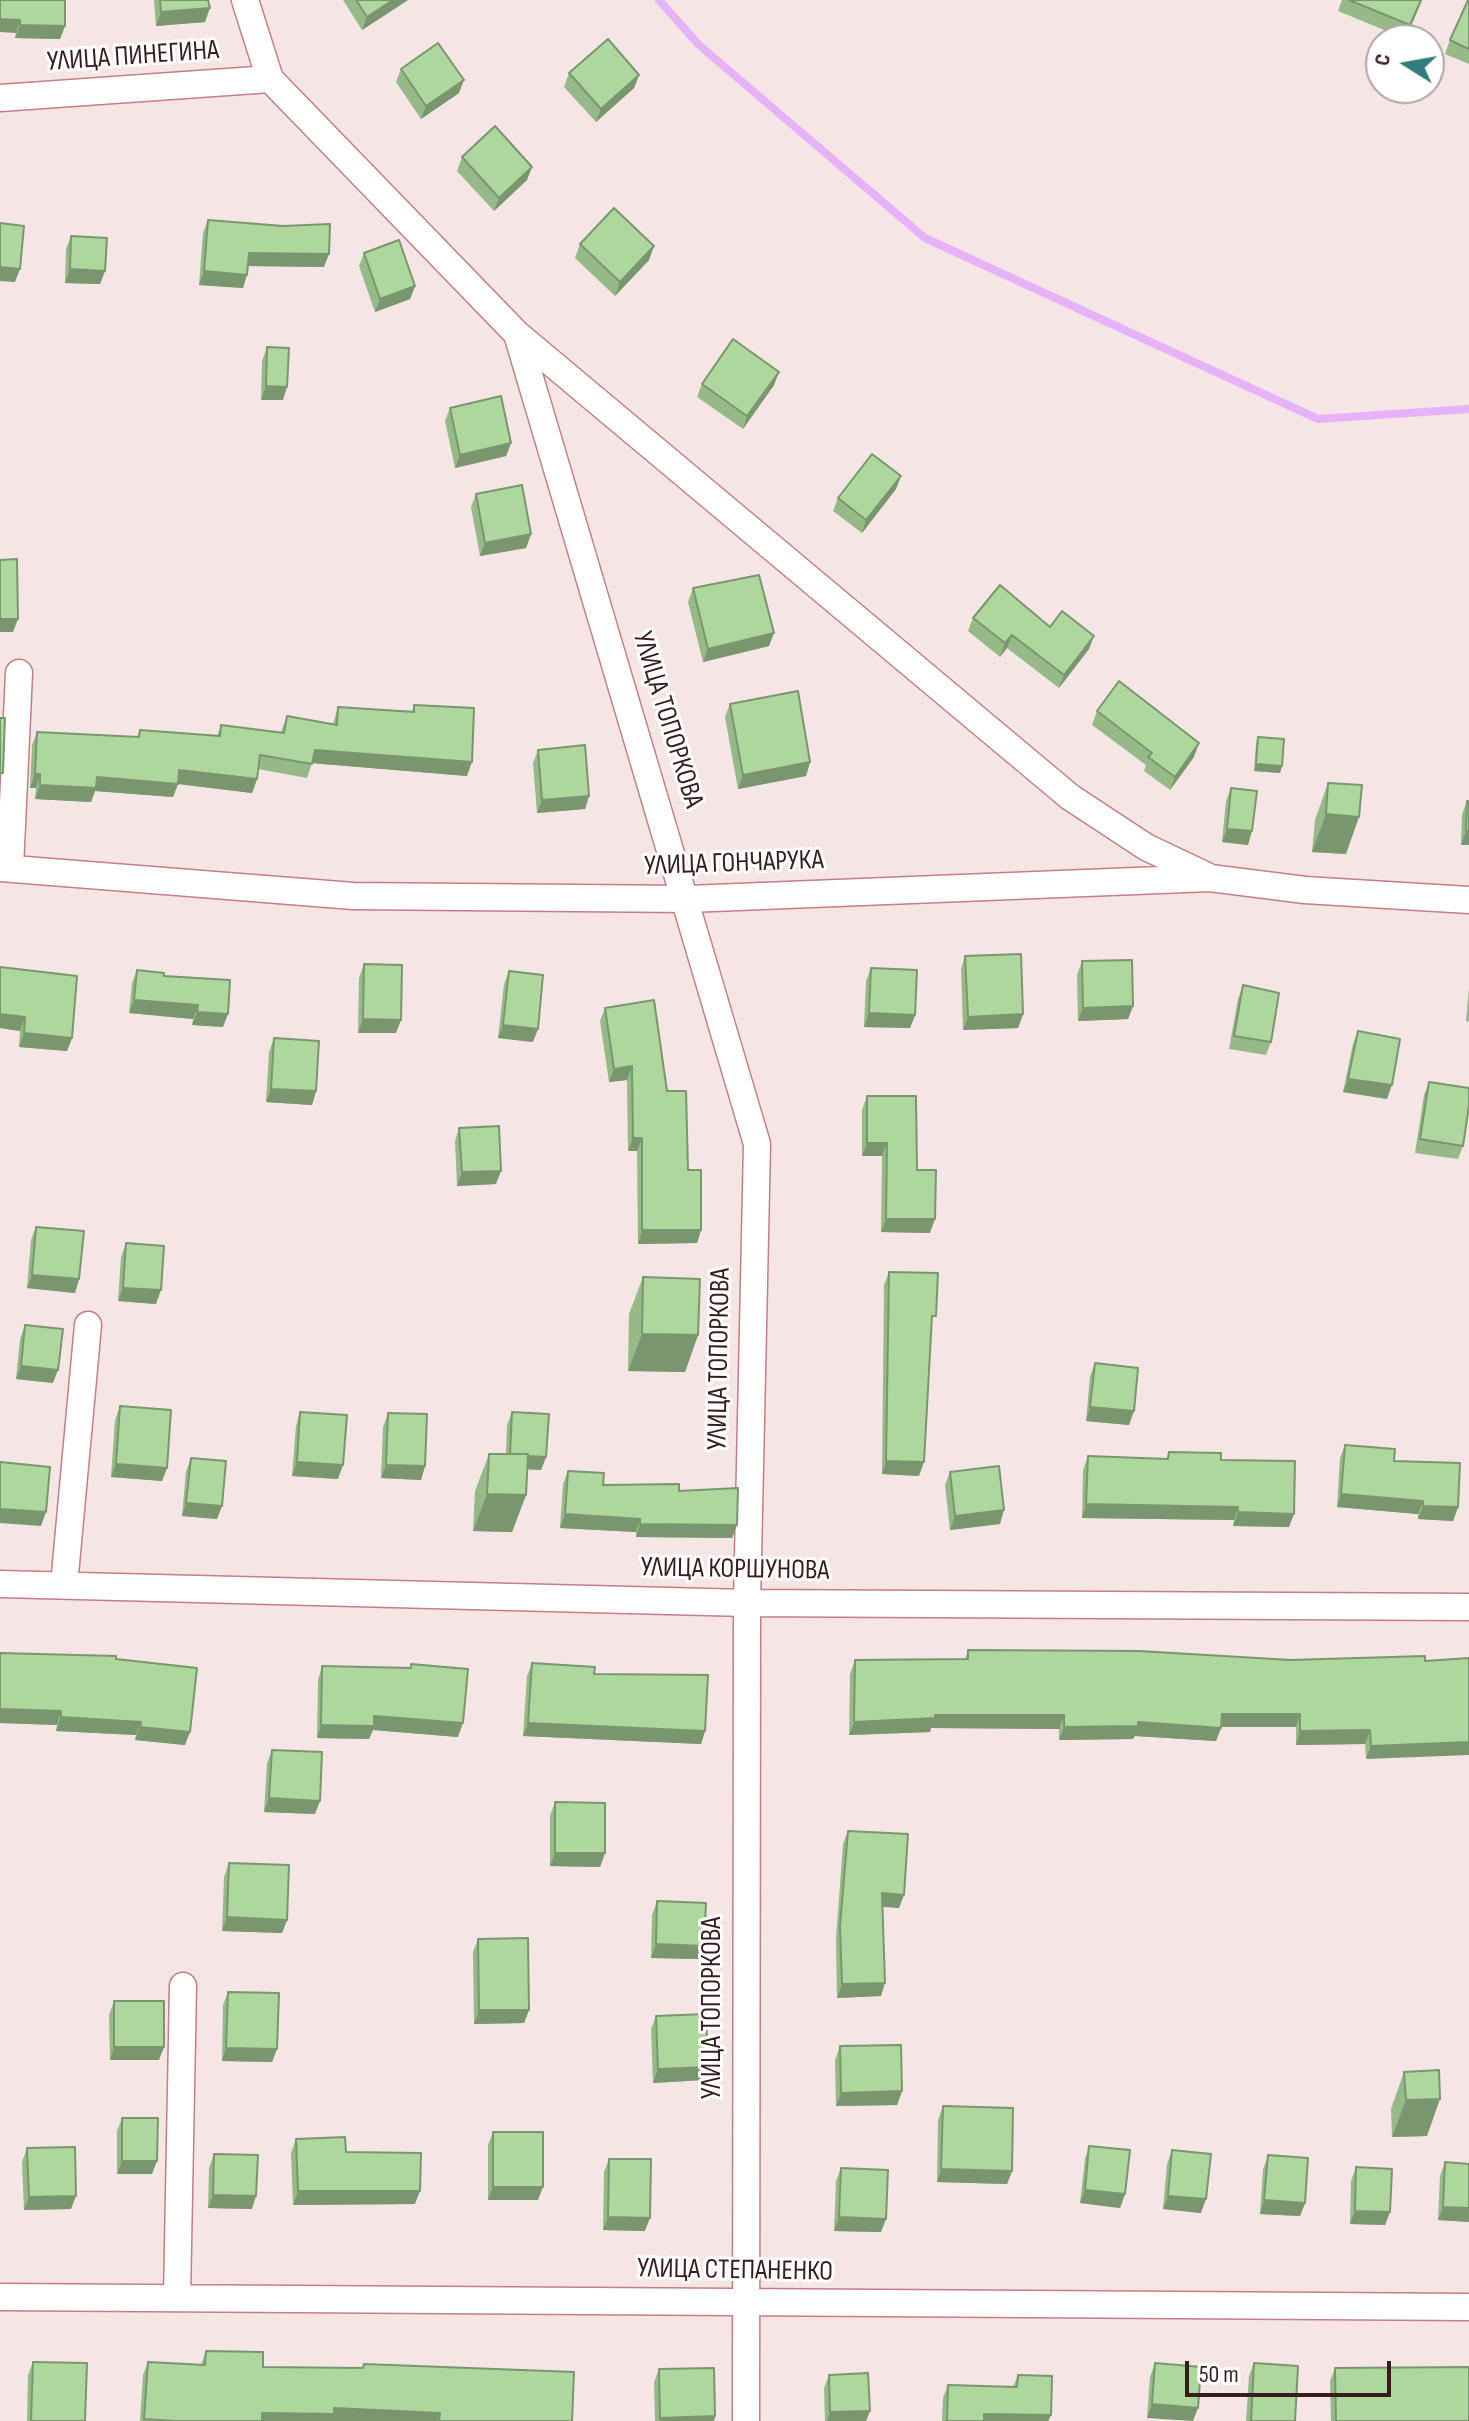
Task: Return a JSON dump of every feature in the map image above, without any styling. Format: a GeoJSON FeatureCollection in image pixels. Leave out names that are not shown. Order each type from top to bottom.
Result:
{"type":"FeatureCollection","features":[{"type":"Feature","properties":{"kind":"street","name":"УЛИЦА ТОПОРКОВА"},"geometry":{"type":"LineString","coordinates":[[245,0],[270,79],[517,334],[1070,797],[1146,847],[1210,878]]}},
{"type":"Feature","properties":{"kind":"street","name":"УЛИЦА ПИНЕГИНА"},"geometry":{"type":"LineString","coordinates":[[0,98],[270,79]]}},
{"type":"Feature","properties":{"kind":"street","name":"УЛИЦА ТОПОРКОВА"},"geometry":{"type":"LineString","coordinates":[[517,334],[688,899],[757,1144],[747,1603],[746,2421]]}},
{"type":"Feature","properties":{"kind":"street"},"geometry":{"type":"LineString","coordinates":[[5,868],[19,673]]}},
{"type":"Feature","properties":{"kind":"street","name":"УЛИЦА ГОНЧАРУКА"},"geometry":{"type":"LineString","coordinates":[[5,868],[353,896],[688,899],[1210,878],[1305,890],[1469,900]]}},
{"type":"Feature","properties":{"kind":"street"},"geometry":{"type":"LineString","coordinates":[[64,1585],[88,1325]]}},
{"type":"Feature","properties":{"kind":"street","name":"УЛИЦА КОРШУНОВА"},"geometry":{"type":"LineString","coordinates":[[0,1584],[747,1603],[1469,1607]]}},
{"type":"Feature","properties":{"kind":"street"},"geometry":{"type":"LineString","coordinates":[[177,2297],[183,1986]]}},
{"type":"Feature","properties":{"kind":"street","name":"УЛИЦА СТЕПАНЕНКО"},"geometry":{"type":"LineString","coordinates":[[0,2297],[1469,2307]]}},
{"type":"Feature","properties":{"kind":"building"},"geometry":{"type":"Polygon","coordinates":[[[0,0],[65,0],[65,26],[20,25],[20,20],[0,19],[0,0]]]}},
{"type":"Feature","properties":{"kind":"building"},"geometry":{"type":"Polygon","coordinates":[[[160,0],[208,0],[210,8],[161,12],[160,0]]]}},
{"type":"Feature","properties":{"kind":"building"},"geometry":{"type":"Polygon","coordinates":[[[356,0],[393,0],[367,17],[356,0]]]}},
{"type":"Feature","properties":{"kind":"building"},"geometry":{"type":"Polygon","coordinates":[[[1349,0],[1421,0],[1410,24],[1349,0]]]}},
{"type":"Feature","properties":{"kind":"building"},"geometry":{"type":"Polygon","coordinates":[[[1469,0],[1469,49],[1450,40],[1469,0]]]}},
{"type":"Feature","properties":{"kind":"building"},"geometry":{"type":"Polygon","coordinates":[[[608,39],[639,75],[601,109],[569,73],[608,39]]]}},
{"type":"Feature","properties":{"kind":"building"},"geometry":{"type":"Polygon","coordinates":[[[438,43],[464,80],[426,106],[401,69],[438,43]]]}},
{"type":"Feature","properties":{"kind":"building"},"geometry":{"type":"Polygon","coordinates":[[[495,126],[532,167],[499,198],[462,157],[495,126]]]}},
{"type":"Feature","properties":{"kind":"building"},"geometry":{"type":"Polygon","coordinates":[[[614,208],[654,246],[620,282],[580,244],[614,208]]]}},
{"type":"Feature","properties":{"kind":"building"},"geometry":{"type":"Polygon","coordinates":[[[208,220],[283,226],[330,224],[329,254],[249,253],[247,275],[204,271],[208,220]]]}},
{"type":"Feature","properties":{"kind":"building"},"geometry":{"type":"Polygon","coordinates":[[[0,223],[24,226],[20,269],[0,267],[0,223]]]}},
{"type":"Feature","properties":{"kind":"building"},"geometry":{"type":"Polygon","coordinates":[[[71,236],[107,238],[105,271],[70,269],[71,236]]]}},
{"type":"Feature","properties":{"kind":"building"},"geometry":{"type":"Polygon","coordinates":[[[399,240],[415,286],[380,299],[364,253],[399,240]]]}},
{"type":"Feature","properties":{"kind":"building"},"geometry":{"type":"Polygon","coordinates":[[[733,339],[779,372],[747,416],[702,384],[733,339]]]}},
{"type":"Feature","properties":{"kind":"building"},"geometry":{"type":"Polygon","coordinates":[[[267,347],[289,348],[287,387],[266,386],[267,347]]]}},
{"type":"Feature","properties":{"kind":"building"},"geometry":{"type":"Polygon","coordinates":[[[501,396],[511,443],[460,455],[450,408],[501,396]]]}},
{"type":"Feature","properties":{"kind":"building"},"geometry":{"type":"Polygon","coordinates":[[[872,454],[901,476],[866,520],[838,498],[872,454]]]}},
{"type":"Feature","properties":{"kind":"building"},"geometry":{"type":"Polygon","coordinates":[[[522,485],[531,534],[485,543],[476,494],[522,485]]]}},
{"type":"Feature","properties":{"kind":"building"},"geometry":{"type":"Polygon","coordinates":[[[17,559],[18,619],[0,619],[0,560],[17,559]]]}},
{"type":"Feature","properties":{"kind":"building"},"geometry":{"type":"Polygon","coordinates":[[[759,575],[774,633],[708,649],[693,588],[759,575]]]}},
{"type":"Feature","properties":{"kind":"building"},"geometry":{"type":"Polygon","coordinates":[[[1000,585],[1050,627],[1062,611],[1094,636],[1064,675],[1012,635],[1005,643],[973,618],[1000,585]]]}},
{"type":"Feature","properties":{"kind":"building"},"geometry":{"type":"Polygon","coordinates":[[[1119,681],[1199,743],[1175,777],[1148,757],[1152,753],[1097,711],[1119,681]]]}},
{"type":"Feature","properties":{"kind":"building"},"geometry":{"type":"Polygon","coordinates":[[[798,691],[810,762],[743,775],[730,704],[798,691]]]}},
{"type":"Feature","properties":{"kind":"building"},"geometry":{"type":"Polygon","coordinates":[[[414,705],[474,708],[472,762],[315,750],[312,764],[260,755],[257,779],[179,770],[178,784],[97,777],[96,788],[40,785],[40,774],[35,774],[37,732],[139,737],[140,730],[220,736],[221,725],[284,733],[287,716],[337,725],[338,707],[414,712],[414,705]]]}},
{"type":"Feature","properties":{"kind":"building"},"geometry":{"type":"Polygon","coordinates":[[[0,718],[5,718],[3,773],[0,773],[0,718]]]}},
{"type":"Feature","properties":{"kind":"building"},"geometry":{"type":"Polygon","coordinates":[[[1258,737],[1284,739],[1282,766],[1256,764],[1258,737]]]}},
{"type":"Feature","properties":{"kind":"building"},"geometry":{"type":"Polygon","coordinates":[[[585,745],[589,796],[542,800],[538,750],[585,745]]]}},
{"type":"Feature","properties":{"kind":"building"},"geometry":{"type":"Polygon","coordinates":[[[1328,783],[1362,785],[1359,817],[1326,814],[1328,783]]]}},
{"type":"Feature","properties":{"kind":"building"},"geometry":{"type":"Polygon","coordinates":[[[1231,788],[1257,791],[1252,831],[1227,829],[1231,788]]]}},
{"type":"Feature","properties":{"kind":"building"},"geometry":{"type":"Polygon","coordinates":[[[1469,801],[1469,831],[1466,831],[1469,801]]]}},
{"type":"Feature","properties":{"kind":"building"},"geometry":{"type":"Polygon","coordinates":[[[1021,954],[1023,1014],[968,1017],[965,956],[1021,954]]]}},
{"type":"Feature","properties":{"kind":"building"},"geometry":{"type":"Polygon","coordinates":[[[1132,960],[1133,1006],[1083,1008],[1082,961],[1132,960]]]}},
{"type":"Feature","properties":{"kind":"building"},"geometry":{"type":"Polygon","coordinates":[[[364,964],[402,965],[401,1020],[363,1019],[364,964]]]}},
{"type":"Feature","properties":{"kind":"building"},"geometry":{"type":"Polygon","coordinates":[[[0,967],[77,976],[72,1038],[24,1033],[25,1017],[0,1014],[0,967]]]}},
{"type":"Feature","properties":{"kind":"building"},"geometry":{"type":"Polygon","coordinates":[[[871,968],[917,970],[915,1015],[869,1013],[871,968]]]}},
{"type":"Feature","properties":{"kind":"building"},"geometry":{"type":"Polygon","coordinates":[[[137,970],[164,973],[164,976],[230,980],[228,1014],[197,1012],[198,1005],[134,1000],[137,970]]]}},
{"type":"Feature","properties":{"kind":"building"},"geometry":{"type":"Polygon","coordinates":[[[509,971],[543,975],[538,1029],[503,1025],[509,971]]]}},
{"type":"Feature","properties":{"kind":"building"},"geometry":{"type":"Polygon","coordinates":[[[1243,985],[1279,993],[1271,1042],[1234,1036],[1243,985]]]}},
{"type":"Feature","properties":{"kind":"building"},"geometry":{"type":"Polygon","coordinates":[[[654,1000],[667,1091],[686,1091],[688,1170],[701,1170],[701,1230],[642,1230],[642,1138],[633,1138],[632,1066],[614,1069],[605,1008],[654,1000]]]}},
{"type":"Feature","properties":{"kind":"building"},"geometry":{"type":"Polygon","coordinates":[[[1358,1031],[1400,1039],[1392,1085],[1348,1079],[1358,1031]]]}},
{"type":"Feature","properties":{"kind":"building"},"geometry":{"type":"Polygon","coordinates":[[[274,1038],[319,1041],[316,1091],[271,1089],[274,1038]]]}},
{"type":"Feature","properties":{"kind":"building"},"geometry":{"type":"Polygon","coordinates":[[[1429,1082],[1469,1088],[1463,1146],[1420,1139],[1429,1082]]]}},
{"type":"Feature","properties":{"kind":"building"},"geometry":{"type":"Polygon","coordinates":[[[867,1096],[916,1096],[917,1170],[936,1170],[935,1219],[886,1219],[887,1143],[867,1143],[867,1096]]]}},
{"type":"Feature","properties":{"kind":"building"},"geometry":{"type":"Polygon","coordinates":[[[499,1126],[501,1171],[462,1172],[459,1128],[499,1126]]]}},
{"type":"Feature","properties":{"kind":"building"},"geometry":{"type":"Polygon","coordinates":[[[36,1227],[84,1231],[79,1279],[32,1275],[36,1227]]]}},
{"type":"Feature","properties":{"kind":"building"},"geometry":{"type":"Polygon","coordinates":[[[126,1243],[164,1246],[161,1290],[123,1288],[126,1243]]]}},
{"type":"Feature","properties":{"kind":"building"},"geometry":{"type":"Polygon","coordinates":[[[889,1272],[938,1273],[936,1316],[932,1316],[924,1462],[886,1461],[889,1272]]]}},
{"type":"Feature","properties":{"kind":"building"},"geometry":{"type":"Polygon","coordinates":[[[643,1277],[700,1279],[698,1335],[642,1334],[643,1277]]]}},
{"type":"Feature","properties":{"kind":"building"},"geometry":{"type":"Polygon","coordinates":[[[25,1325],[63,1329],[58,1370],[21,1366],[25,1325]]]}},
{"type":"Feature","properties":{"kind":"building"},"geometry":{"type":"Polygon","coordinates":[[[1095,1363],[1138,1368],[1134,1411],[1090,1407],[1095,1363]]]}},
{"type":"Feature","properties":{"kind":"building"},"geometry":{"type":"Polygon","coordinates":[[[120,1406],[171,1410],[167,1468],[116,1464],[120,1406]]]}},
{"type":"Feature","properties":{"kind":"building"},"geometry":{"type":"Polygon","coordinates":[[[300,1412],[347,1415],[343,1465],[297,1462],[300,1412]]]}},
{"type":"Feature","properties":{"kind":"building"},"geometry":{"type":"Polygon","coordinates":[[[512,1412],[549,1414],[546,1457],[510,1454],[512,1412]]]}},
{"type":"Feature","properties":{"kind":"building"},"geometry":{"type":"Polygon","coordinates":[[[388,1413],[427,1414],[425,1466],[386,1465],[388,1413]]]}},
{"type":"Feature","properties":{"kind":"building"},"geometry":{"type":"Polygon","coordinates":[[[1345,1445],[1395,1449],[1394,1461],[1460,1463],[1458,1507],[1423,1506],[1423,1501],[1341,1494],[1345,1445]]]}},
{"type":"Feature","properties":{"kind":"building"},"geometry":{"type":"Polygon","coordinates":[[[1169,1452],[1221,1453],[1221,1460],[1295,1461],[1294,1514],[1238,1512],[1238,1507],[1086,1504],[1088,1456],[1168,1459],[1169,1452]]]}},
{"type":"Feature","properties":{"kind":"building"},"geometry":{"type":"Polygon","coordinates":[[[489,1454],[528,1454],[526,1495],[487,1494],[489,1454]]]}},
{"type":"Feature","properties":{"kind":"building"},"geometry":{"type":"Polygon","coordinates":[[[191,1458],[226,1461],[222,1506],[186,1503],[191,1458]]]}},
{"type":"Feature","properties":{"kind":"building"},"geometry":{"type":"Polygon","coordinates":[[[0,1462],[50,1467],[46,1512],[0,1509],[0,1462]]]}},
{"type":"Feature","properties":{"kind":"building"},"geometry":{"type":"Polygon","coordinates":[[[999,1466],[1004,1510],[955,1516],[950,1472],[999,1466]]]}},
{"type":"Feature","properties":{"kind":"building"},"geometry":{"type":"Polygon","coordinates":[[[568,1471],[604,1473],[603,1485],[679,1484],[679,1491],[738,1488],[737,1525],[640,1524],[640,1519],[565,1514],[568,1471]]]}},
{"type":"Feature","properties":{"kind":"building"},"geometry":{"type":"Polygon","coordinates":[[[968,1650],[1139,1651],[1291,1660],[1425,1656],[1425,1661],[1469,1658],[1469,1742],[1371,1746],[1370,1730],[1300,1731],[1300,1714],[1222,1714],[1221,1728],[1138,1722],[1138,1726],[1064,1727],[1064,1715],[935,1715],[935,1718],[854,1722],[855,1660],[968,1659],[968,1650]]]}},
{"type":"Feature","properties":{"kind":"building"},"geometry":{"type":"Polygon","coordinates":[[[0,1653],[116,1656],[116,1659],[197,1668],[190,1732],[140,1727],[141,1722],[61,1717],[61,1711],[0,1709],[0,1653]]]}},
{"type":"Feature","properties":{"kind":"building"},"geometry":{"type":"Polygon","coordinates":[[[532,1663],[595,1667],[594,1674],[708,1675],[705,1731],[528,1723],[532,1663]]]}},
{"type":"Feature","properties":{"kind":"building"},"geometry":{"type":"Polygon","coordinates":[[[411,1664],[468,1669],[463,1723],[374,1716],[374,1726],[321,1725],[322,1666],[411,1668],[411,1664]]]}},
{"type":"Feature","properties":{"kind":"building"},"geometry":{"type":"Polygon","coordinates":[[[272,1750],[322,1752],[320,1801],[269,1798],[272,1750]]]}},
{"type":"Feature","properties":{"kind":"building"},"geometry":{"type":"Polygon","coordinates":[[[555,1802],[605,1803],[605,1853],[555,1853],[555,1802]]]}},
{"type":"Feature","properties":{"kind":"building"},"geometry":{"type":"Polygon","coordinates":[[[848,1831],[908,1834],[904,1895],[882,1893],[885,1983],[842,1984],[840,1926],[848,1831]]]}},
{"type":"Feature","properties":{"kind":"building"},"geometry":{"type":"Polygon","coordinates":[[[229,1863],[289,1865],[287,1920],[227,1917],[229,1863]]]}},
{"type":"Feature","properties":{"kind":"building"},"geometry":{"type":"Polygon","coordinates":[[[657,1901],[706,1903],[704,1946],[656,1944],[657,1901]]]}},
{"type":"Feature","properties":{"kind":"building"},"geometry":{"type":"Polygon","coordinates":[[[528,1938],[529,2010],[479,2010],[478,1939],[528,1938]]]}},
{"type":"Feature","properties":{"kind":"building"},"geometry":{"type":"Polygon","coordinates":[[[228,1992],[279,1993],[277,2049],[226,2048],[228,1992]]]}},
{"type":"Feature","properties":{"kind":"building"},"geometry":{"type":"Polygon","coordinates":[[[114,2001],[164,2001],[164,2047],[114,2047],[114,2001]]]}},
{"type":"Feature","properties":{"kind":"building"},"geometry":{"type":"Polygon","coordinates":[[[706,2014],[708,2067],[658,2069],[656,2016],[706,2014]]]}},
{"type":"Feature","properties":{"kind":"building"},"geometry":{"type":"Polygon","coordinates":[[[901,2045],[902,2091],[841,2093],[840,2046],[901,2045]]]}},
{"type":"Feature","properties":{"kind":"building"},"geometry":{"type":"Polygon","coordinates":[[[1439,2070],[1440,2099],[1406,2100],[1404,2072],[1439,2070]]]}},
{"type":"Feature","properties":{"kind":"building"},"geometry":{"type":"Polygon","coordinates":[[[943,2106],[1013,2108],[1012,2171],[941,2169],[943,2106]]]}},
{"type":"Feature","properties":{"kind":"building"},"geometry":{"type":"Polygon","coordinates":[[[122,2118],[158,2118],[157,2161],[122,2161],[122,2118]]]}},
{"type":"Feature","properties":{"kind":"building"},"geometry":{"type":"Polygon","coordinates":[[[493,2132],[543,2132],[543,2187],[493,2187],[493,2132]]]}},
{"type":"Feature","properties":{"kind":"building"},"geometry":{"type":"Polygon","coordinates":[[[345,2137],[346,2152],[421,2153],[420,2191],[298,2191],[296,2139],[345,2137]]]}},
{"type":"Feature","properties":{"kind":"building"},"geometry":{"type":"Polygon","coordinates":[[[1089,2146],[1130,2150],[1125,2194],[1085,2190],[1089,2146]]]}},
{"type":"Feature","properties":{"kind":"building"},"geometry":{"type":"Polygon","coordinates":[[[75,2147],[76,2196],[29,2197],[27,2148],[75,2147]]]}},
{"type":"Feature","properties":{"kind":"building"},"geometry":{"type":"Polygon","coordinates":[[[1172,2150],[1211,2154],[1206,2199],[1168,2196],[1172,2150]]]}},
{"type":"Feature","properties":{"kind":"building"},"geometry":{"type":"Polygon","coordinates":[[[214,2154],[258,2155],[256,2196],[213,2195],[214,2154]]]}},
{"type":"Feature","properties":{"kind":"building"},"geometry":{"type":"Polygon","coordinates":[[[1268,2155],[1308,2158],[1305,2203],[1264,2200],[1268,2155]]]}},
{"type":"Feature","properties":{"kind":"building"},"geometry":{"type":"Polygon","coordinates":[[[609,2159],[651,2159],[650,2218],[608,2217],[609,2159]]]}},
{"type":"Feature","properties":{"kind":"building"},"geometry":{"type":"Polygon","coordinates":[[[1445,2162],[1469,2164],[1469,2208],[1443,2207],[1445,2162]]]}},
{"type":"Feature","properties":{"kind":"building"},"geometry":{"type":"Polygon","coordinates":[[[1356,2167],[1392,2169],[1390,2212],[1355,2211],[1356,2167]]]}},
{"type":"Feature","properties":{"kind":"building"},"geometry":{"type":"Polygon","coordinates":[[[841,2168],[888,2170],[886,2219],[839,2217],[841,2168]]]}},
{"type":"Feature","properties":{"kind":"building"},"geometry":{"type":"Polygon","coordinates":[[[206,2351],[263,2352],[263,2367],[363,2368],[364,2364],[574,2372],[572,2421],[439,2421],[440,2413],[334,2408],[334,2414],[262,2413],[262,2421],[144,2419],[148,2362],[205,2365],[206,2351]]]}},
{"type":"Feature","properties":{"kind":"building"},"geometry":{"type":"Polygon","coordinates":[[[33,2362],[87,2363],[85,2421],[31,2421],[33,2362]]]}},
{"type":"Feature","properties":{"kind":"building"},"geometry":{"type":"Polygon","coordinates":[[[1155,2363],[1201,2367],[1198,2408],[1152,2404],[1155,2363]]]}},
{"type":"Feature","properties":{"kind":"building"},"geometry":{"type":"Polygon","coordinates":[[[1254,2363],[1298,2366],[1295,2421],[1251,2421],[1254,2363]]]}},
{"type":"Feature","properties":{"kind":"building"},"geometry":{"type":"Polygon","coordinates":[[[1469,2367],[1469,2421],[1336,2421],[1335,2368],[1469,2367]]]}},
{"type":"Feature","properties":{"kind":"building"},"geometry":{"type":"Polygon","coordinates":[[[714,2368],[715,2416],[660,2418],[659,2369],[714,2368]]]}},
{"type":"Feature","properties":{"kind":"building"},"geometry":{"type":"Polygon","coordinates":[[[868,2373],[870,2411],[830,2412],[829,2375],[868,2373]]]}},
{"type":"Feature","properties":{"kind":"building"},"geometry":{"type":"Polygon","coordinates":[[[1018,2375],[1052,2376],[1051,2415],[984,2414],[984,2421],[947,2421],[948,2385],[1017,2387],[1018,2375]]]}},
{"type":"Feature","properties":{"kind":"waterway"},"geometry":{"type":"LineString","coordinates":[[659,0],[699,45],[925,238],[1318,419],[1469,409]]}}]}
